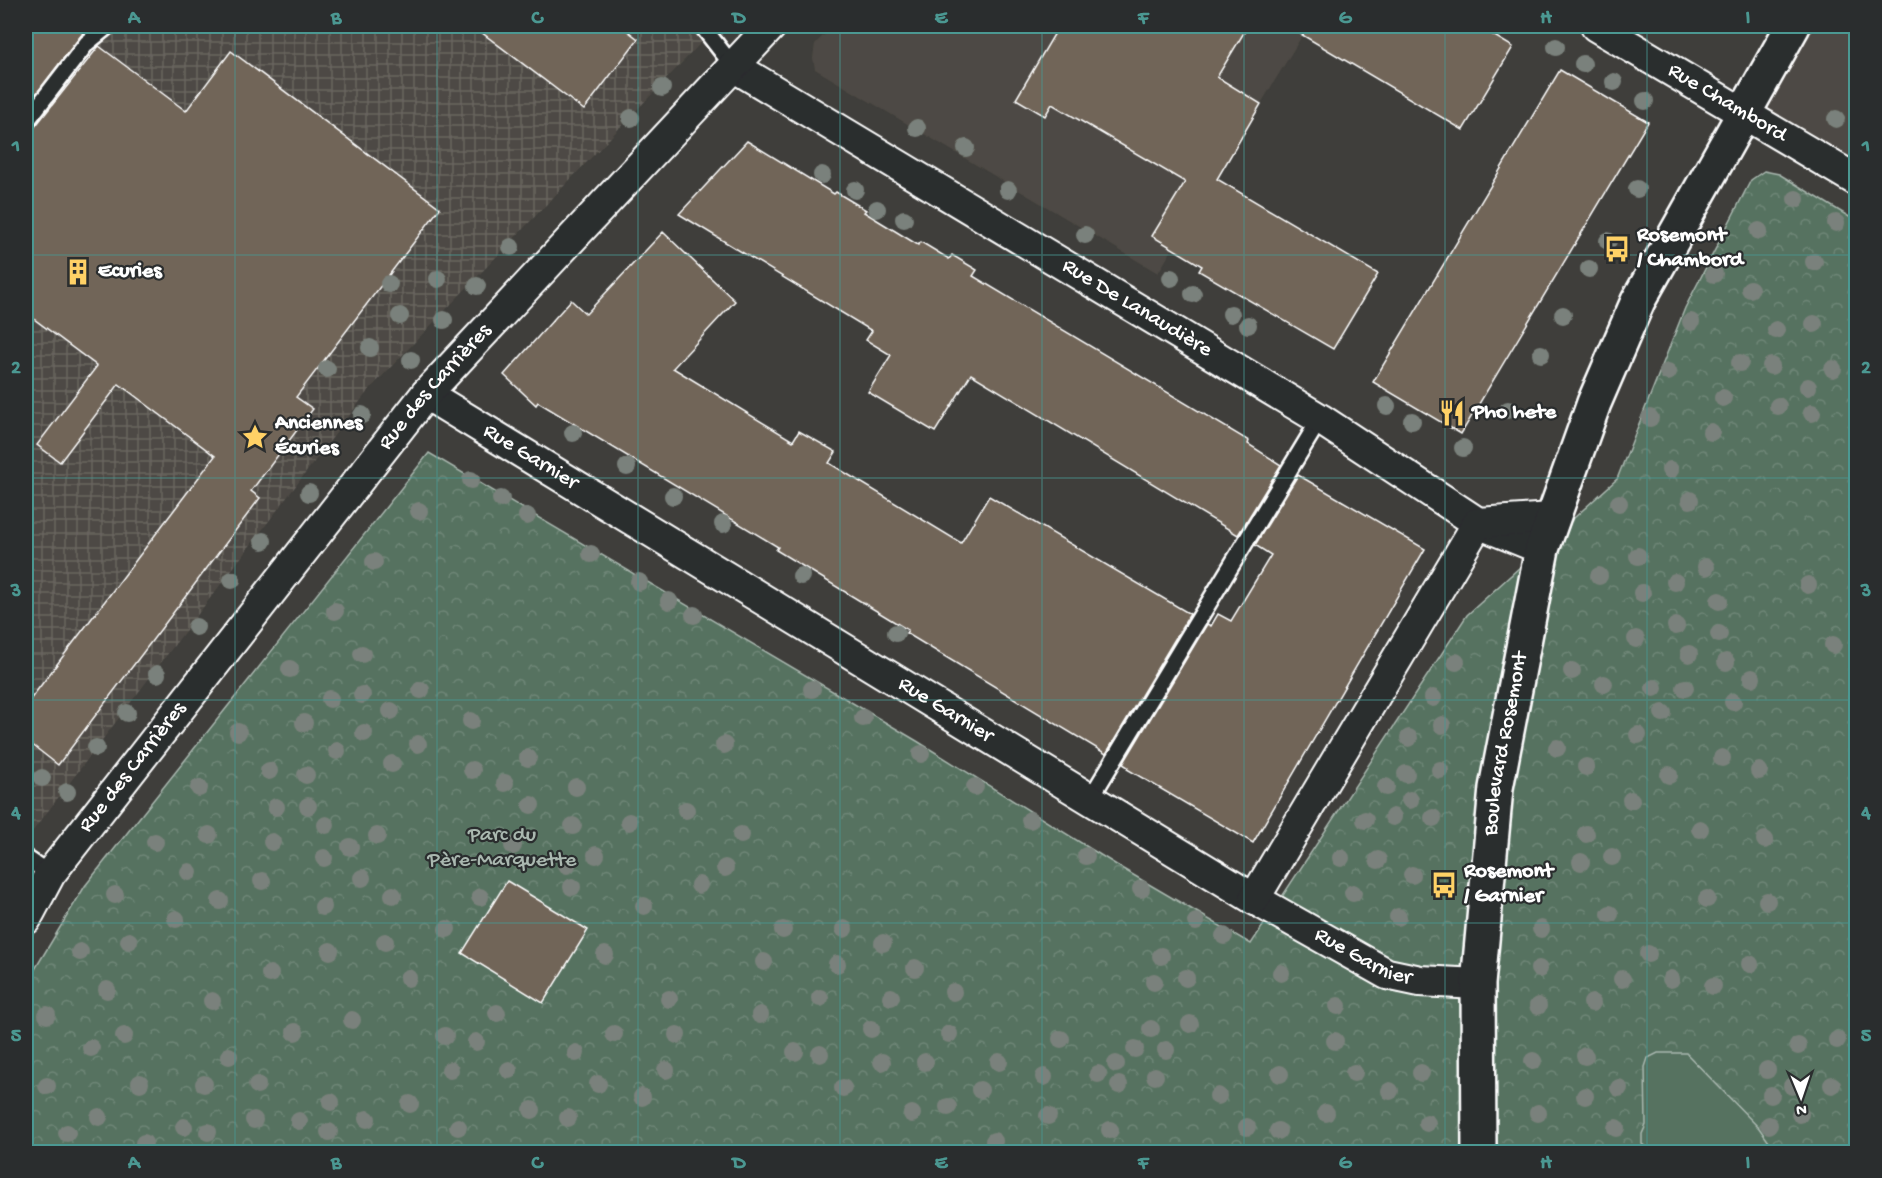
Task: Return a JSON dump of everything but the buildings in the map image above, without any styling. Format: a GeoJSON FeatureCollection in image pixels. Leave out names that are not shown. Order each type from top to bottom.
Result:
{"type":"FeatureCollection","features":[{"type":"Feature","properties":{"kind":"main road","name":"Boulevard Rosemont"},"geometry":{"type":"LineString","coordinates":[[1479,1152],[1478,984],[1496,788],[1542,549],[1594,403],[1638,301],[1793,26]]}},
{"type":"Feature","properties":{"kind":"street","name":"Rue des Carrières"},"geometry":{"type":"LineString","coordinates":[[26,919],[50,874],[426,394],[771,26]]}},
{"type":"Feature","properties":{"kind":"street","name":"Rue Chambord"},"geometry":{"type":"LineString","coordinates":[[1596,26],[1857,180]]}},
{"type":"Feature","properties":{"kind":"street","name":"Rue De Lanaudière"},"geometry":{"type":"LineString","coordinates":[[733,66],[1320,419],[1478,524],[1542,549]]}},
{"type":"Feature","properties":{"kind":"street","name":"Rue Garnier"},"geometry":{"type":"LineString","coordinates":[[426,394],[1254,899],[1388,974],[1420,981],[1478,984]]}},
{"type":"Feature","properties":{"kind":"street"},"geometry":{"type":"LineString","coordinates":[[1254,899],[1478,524],[1553,518]]}},
{"type":"Feature","properties":{"kind":"lane"},"geometry":{"type":"LineString","coordinates":[[26,123],[87,43],[108,26]]}},
{"type":"Feature","properties":{"kind":"lane"},"geometry":{"type":"LineString","coordinates":[[702,26],[733,66]]}},
{"type":"Feature","properties":{"kind":"lane"},"geometry":{"type":"LineString","coordinates":[[1090,799],[1320,419]]}},
{"type":"Feature","properties":{"kind":"lane"},"geometry":{"type":"LineString","coordinates":[[26,858],[50,874]]}},
{"type":"Feature","properties":{"kind":"shaded area"},"geometry":{"type":"Polygon","coordinates":[[[26,26],[717,26],[368,391],[26,840],[26,26]]]}},
{"type":"Feature","properties":{"kind":"shaded area"},"geometry":{"type":"Polygon","coordinates":[[[833,26],[1308,26],[1158,273],[815,69],[813,58],[815,44],[833,26]]]}},
{"type":"Feature","properties":{"kind":"shaded area"},"geometry":{"type":"Polygon","coordinates":[[[1792,26],[1856,26],[1856,168],[1748,104],[1792,26]]]}},
{"type":"Feature","properties":{"kind":"green space","name":"Parc du Père-Marquette"},"geometry":{"type":"Polygon","coordinates":[[[1764,171],[1779,174],[1856,221],[1856,1152],[33,1152],[26,1148],[26,984],[85,886],[429,453],[917,741],[1123,869],[1251,944],[1467,615],[1617,479],[1685,308],[1751,180],[1764,171]]]}},
{"type":"Feature","properties":{"kind":"green space"},"geometry":{"type":"Polygon","coordinates":[[[1658,1053],[1686,1053],[1759,1128],[1776,1152],[1653,1152],[1642,1144],[1642,1134],[1646,1125],[1645,1067],[1648,1058],[1658,1053]]]}},
{"type":"Feature","properties":{"kind":"place","name":"Rosemont / Chambord"},"geometry":{"type":"Point","coordinates":[1617,249]}},
{"type":"Feature","properties":{"kind":"place","name":"Ecuries"},"geometry":{"type":"Point","coordinates":[78,272]}},
{"type":"Feature","properties":{"kind":"place","name":"Pho hete"},"geometry":{"type":"Point","coordinates":[1452,413]}},
{"type":"Feature","properties":{"kind":"place","name":"Anciennes Écuries"},"geometry":{"type":"Point","coordinates":[255,437]}},
{"type":"Feature","properties":{"kind":"place","name":"Rosemont / Garnier"},"geometry":{"type":"Point","coordinates":[1444,885]}}]}
